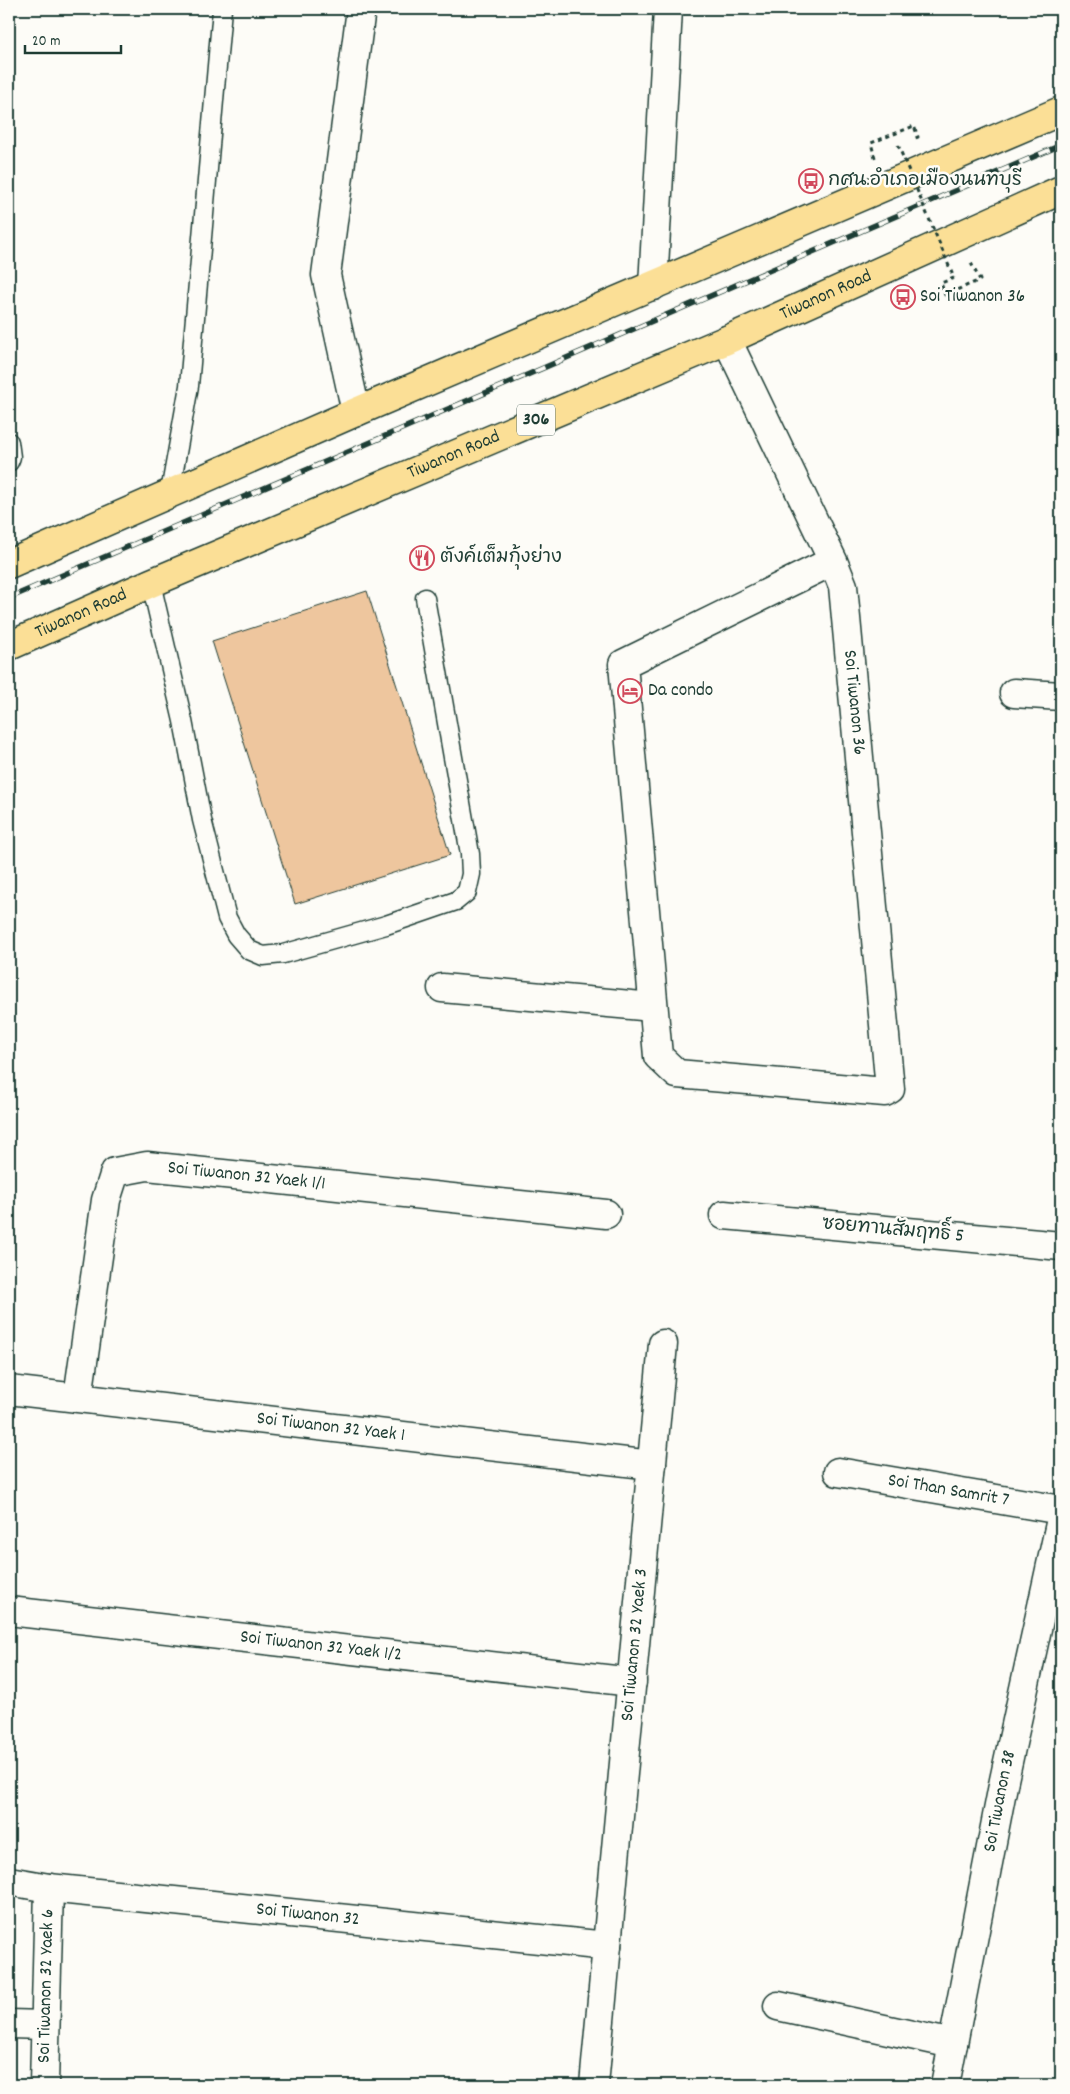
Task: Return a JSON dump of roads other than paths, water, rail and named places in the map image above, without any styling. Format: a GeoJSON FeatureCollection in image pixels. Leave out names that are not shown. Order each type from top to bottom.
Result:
{"type":"FeatureCollection","features":[{"type":"Feature","properties":{"kind":"main road"},"geometry":{"type":"LineString","coordinates":[[9,564],[356,412],[1061,112]]}},
{"type":"Feature","properties":{"kind":"main road","name":"Tiwanon Road"},"geometry":{"type":"LineString","coordinates":[[9,646],[150,583],[727,340],[1061,190]]}},
{"type":"Feature","properties":{"kind":"street"},"geometry":{"type":"LineString","coordinates":[[356,412],[326,275],[361,9]]}},
{"type":"Feature","properties":{"kind":"street"},"geometry":{"type":"LineString","coordinates":[[653,286],[668,9]]}},
{"type":"Feature","properties":{"kind":"street","name":"Soi Tiwanon 36"},"geometry":{"type":"LineString","coordinates":[[653,1007],[658,1056],[677,1074],[885,1092],[890,1089],[844,586],[727,340]]}},
{"type":"Feature","properties":{"kind":"street"},"geometry":{"type":"LineString","coordinates":[[442,988],[653,1007],[623,664],[833,561]]}},
{"type":"Feature","properties":{"kind":"street"},"geometry":{"type":"LineString","coordinates":[[1014,693],[1061,696]]}},
{"type":"Feature","properties":{"kind":"street","name":"Soi Tiwanon 32 Yaek 1/1"},"geometry":{"type":"LineString","coordinates":[[78,1397],[106,1200],[116,1172],[147,1166],[606,1214]]}},
{"type":"Feature","properties":{"kind":"street","name":"ซอยทานสัมฤทธิ์ 5"},"geometry":{"type":"LineString","coordinates":[[724,1215],[1061,1246]]}},
{"type":"Feature","properties":{"kind":"street","name":"Soi Tiwanon 32 Yaek 3"},"geometry":{"type":"LineString","coordinates":[[594,2085],[663,1344]]}},
{"type":"Feature","properties":{"kind":"street","name":"Soi Tiwanon 32 Yaek 1"},"geometry":{"type":"LineString","coordinates":[[9,1390],[652,1465]]}},
{"type":"Feature","properties":{"kind":"street","name":"Soi Than Samrit 7"},"geometry":{"type":"LineString","coordinates":[[838,1472],[1061,1510]]}},
{"type":"Feature","properties":{"kind":"street","name":"Soi Tiwanon 38"},"geometry":{"type":"LineString","coordinates":[[945,2085],[1004,1780],[1061,1519]]}},
{"type":"Feature","properties":{"kind":"street","name":"Soi Tiwanon 32 Yaek 1/2"},"geometry":{"type":"LineString","coordinates":[[9,1611],[632,1682]]}},
{"type":"Feature","properties":{"kind":"street","name":"Soi Tiwanon 32"},"geometry":{"type":"LineString","coordinates":[[9,1881],[49,1888],[608,1946]]}},
{"type":"Feature","properties":{"kind":"street","name":"Soi Tiwanon 32 Yaek 6"},"geometry":{"type":"LineString","coordinates":[[44,2085],[49,1888]]}},
{"type":"Feature","properties":{"kind":"street"},"geometry":{"type":"LineString","coordinates":[[778,2006],[953,2044]]}},
{"type":"Feature","properties":{"kind":"street"},"geometry":{"type":"LineString","coordinates":[[9,2024],[45,2025]]}},
{"type":"Feature","properties":{"kind":"lane"},"geometry":{"type":"LineString","coordinates":[[170,492],[189,386],[222,9]]}},
{"type":"Feature","properties":{"kind":"lane"},"geometry":{"type":"LineString","coordinates":[[9,442],[9,462]]}},
{"type":"Feature","properties":{"kind":"lane"},"geometry":{"type":"LineString","coordinates":[[150,583],[183,721],[202,820],[227,918],[236,936],[248,950],[263,956],[283,954],[386,925],[456,901],[467,892],[471,874],[470,854],[425,598]]}},
{"type":"Feature","properties":{"kind":"railway"},"geometry":{"type":"LineString","coordinates":[[9,598],[1061,145]]}},
{"type":"Feature","properties":{"kind":"place","name":"กศน.อำเภอเมืองนนทบุรี"},"geometry":{"type":"Point","coordinates":[811,181]}},
{"type":"Feature","properties":{"kind":"place","name":"Soi Tiwanon 36"},"geometry":{"type":"Point","coordinates":[903,297]}},
{"type":"Feature","properties":{"kind":"place","name":"ตังค์เต็มกุ้งย่าง"},"geometry":{"type":"Point","coordinates":[422,558]}},
{"type":"Feature","properties":{"kind":"place","name":"Da condo"},"geometry":{"type":"Point","coordinates":[630,691]}}]}
